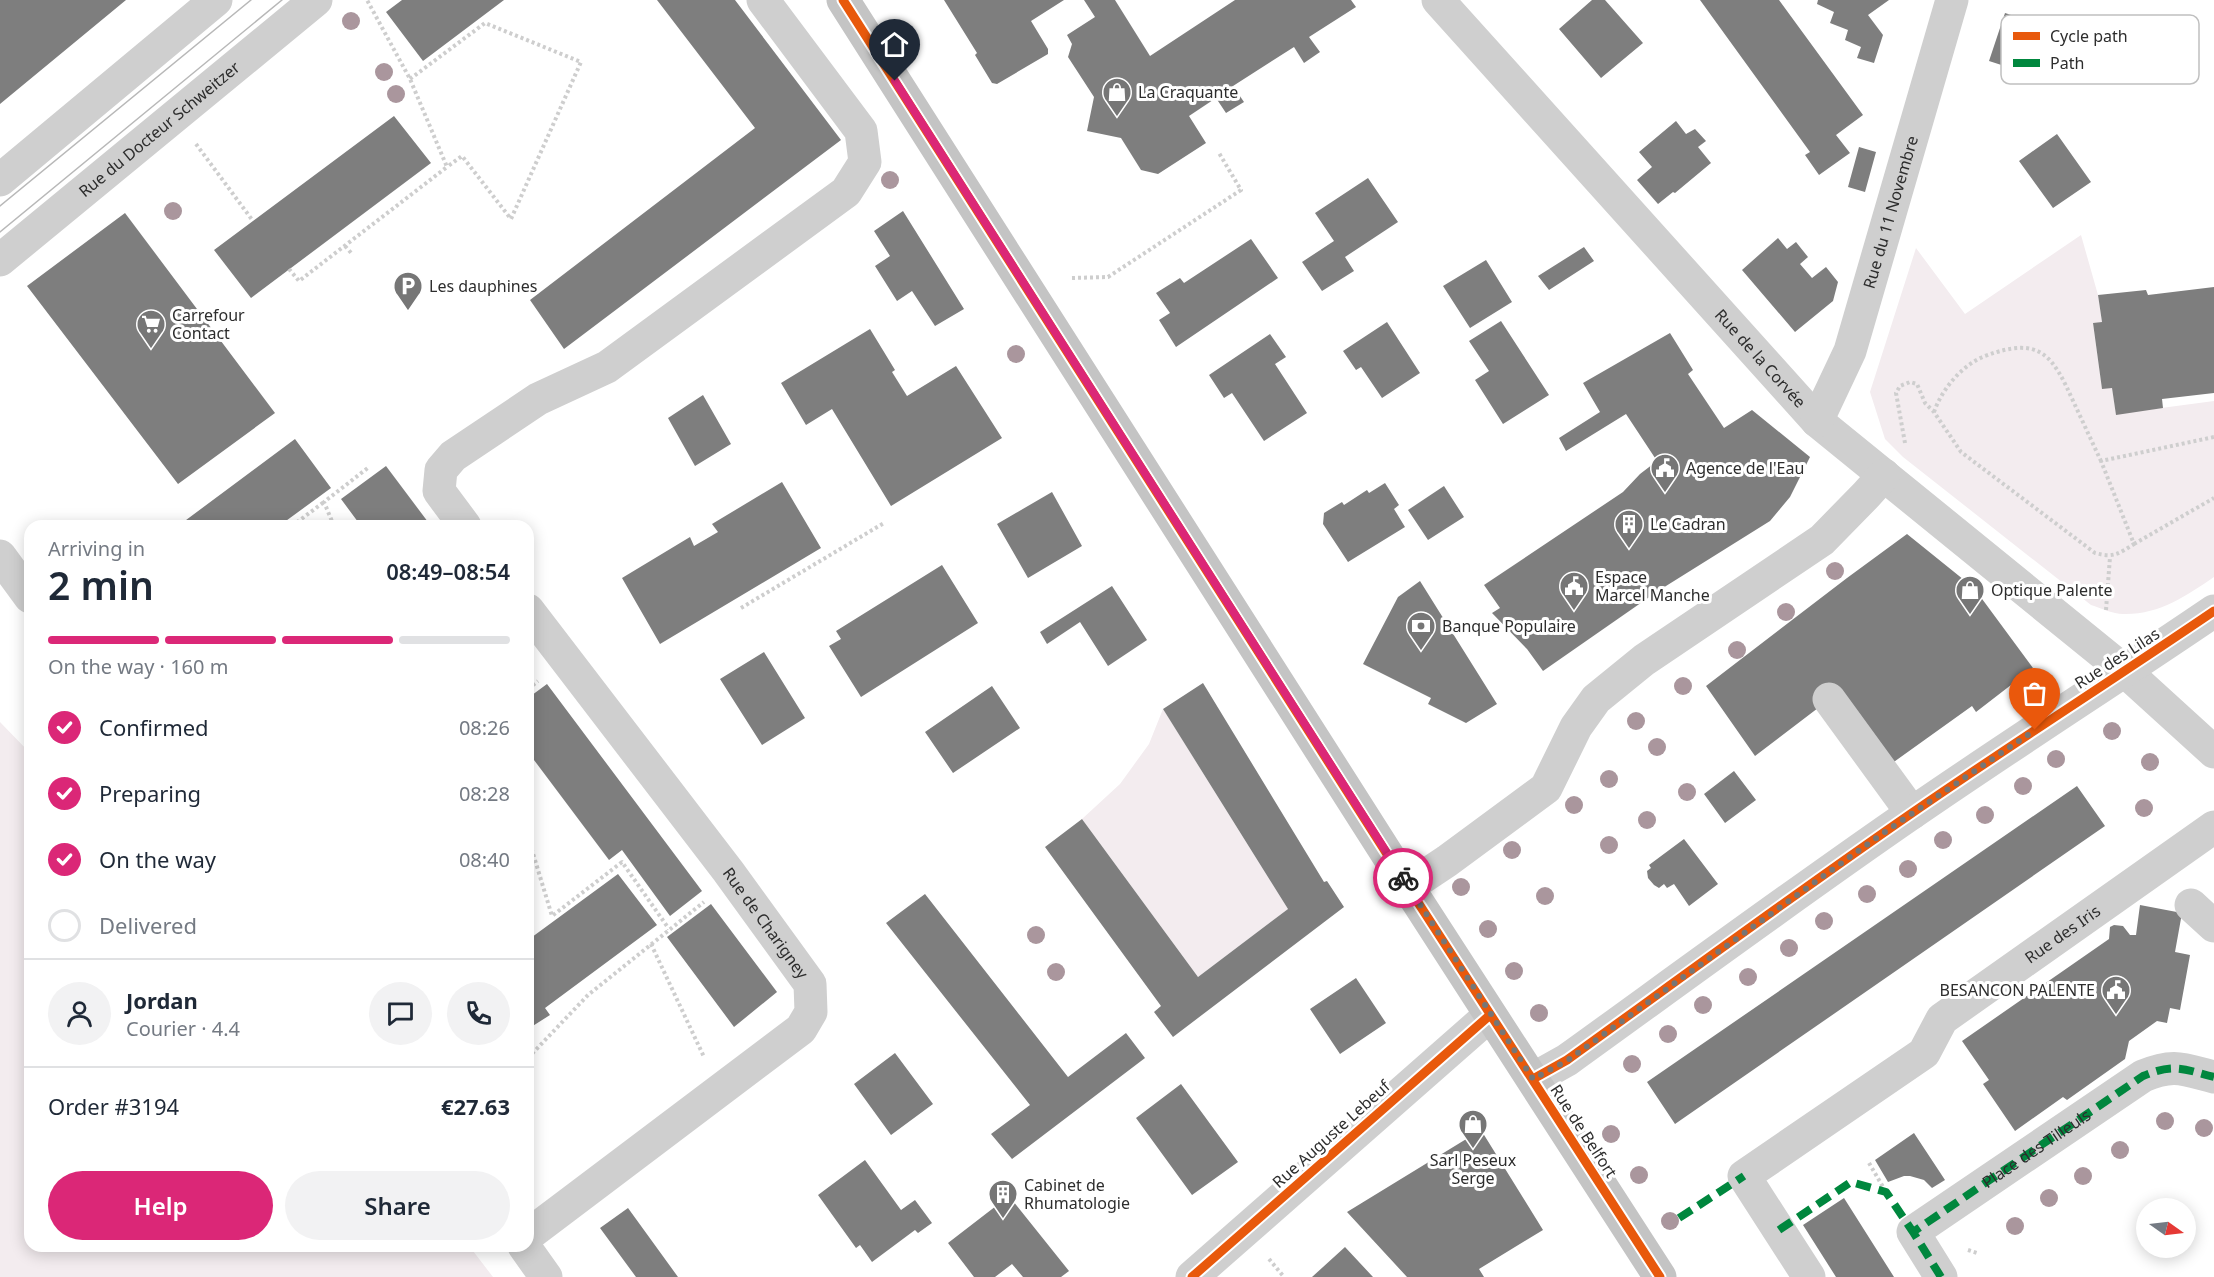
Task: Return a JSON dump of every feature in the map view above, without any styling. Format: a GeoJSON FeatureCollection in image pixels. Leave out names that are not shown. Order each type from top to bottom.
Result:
{"type":"FeatureCollection","features":[{"type":"Feature","properties":{"kind":"main road","name":"Rue de Belfort"},"geometry":{"type":"LineString","coordinates":[[843,0],[1408,887],[1660,1277]]}},
{"type":"Feature","properties":{"kind":"street"},"geometry":{"type":"LineString","coordinates":[[0,180],[216,0]]}},
{"type":"Feature","properties":{"kind":"street","name":"Rue du Docteur Schweitzer"},"geometry":{"type":"LineString","coordinates":[[0,260],[316,0]]}},
{"type":"Feature","properties":{"kind":"street"},"geometry":{"type":"LineString","coordinates":[[461,520],[439,491],[441,470],[453,456],[538,399],[607,367],[846,192],[865,162],[861,131],[763,0]]}},
{"type":"Feature","properties":{"kind":"street","name":"Rue de la Corvée"},"geometry":{"type":"LineString","coordinates":[[1438,0],[1817,421],[2126,672],[2214,752]]}},
{"type":"Feature","properties":{"kind":"street","name":"Rue du 11 Novembre"},"geometry":{"type":"LineString","coordinates":[[1817,421],[1850,351],[1952,0]]}},
{"type":"Feature","properties":{"kind":"street"},"geometry":{"type":"LineString","coordinates":[[1408,887],[1546,788],[1576,727],[1596,699],[1644,660],[1822,540],[1884,474]]}},
{"type":"Feature","properties":{"kind":"street"},"geometry":{"type":"LineString","coordinates":[[0,556],[24,589]]}},
{"type":"Feature","properties":{"kind":"street","name":"Rue des Lilas"},"geometry":{"type":"LineString","coordinates":[[1533,1079],[1568,1060],[1912,813],[2126,672],[2214,610]]}},
{"type":"Feature","properties":{"kind":"street","name":"Rue de Charigney"},"geometry":{"type":"LineString","coordinates":[[534,618],[810,984],[811,1012],[801,1029],[534,1230]]}},
{"type":"Feature","properties":{"kind":"street"},"geometry":{"type":"LineString","coordinates":[[1829,699],[1912,813]]}},
{"type":"Feature","properties":{"kind":"street","name":"Rue des Iris"},"geometry":{"type":"LineString","coordinates":[[1809,1277],[1744,1176],[1924,1053],[1941,1020],[2214,827]]}},
{"type":"Feature","properties":{"kind":"street","name":"Rue Auguste Lebeuf"},"geometry":{"type":"LineString","coordinates":[[1192,1277],[1490,1015]]}},
{"type":"Feature","properties":{"kind":"street","name":"Place des Tilleuls"},"geometry":{"type":"LineString","coordinates":[[1941,1277],[1913,1232],[2143,1077],[2162,1068],[2177,1067],[2214,1077]]}},
{"type":"Feature","properties":{"kind":"street"},"geometry":{"type":"LineString","coordinates":[[528,1252],[546,1277]]}},
{"type":"Feature","properties":{"kind":"path"},"geometry":{"type":"LineString","coordinates":[[367,0],[410,79],[447,167]]}},
{"type":"Feature","properties":{"kind":"path"},"geometry":{"type":"LineString","coordinates":[[290,269],[298,281],[462,156],[510,219],[581,62],[485,23],[410,79]]}},
{"type":"Feature","properties":{"kind":"path"},"geometry":{"type":"LineString","coordinates":[[192,139],[253,221]]}},
{"type":"Feature","properties":{"kind":"path"},"geometry":{"type":"LineString","coordinates":[[1072,278],[1108,277],[1241,190],[1219,153]]}},
{"type":"Feature","properties":{"kind":"path"},"geometry":{"type":"LineString","coordinates":[[345,246],[353,255]]}},
{"type":"Feature","properties":{"kind":"path"},"geometry":{"type":"LineString","coordinates":[[1934,412],[1939,399],[1961,371],[1978,358],[2004,348],[2030,348],[2045,354],[2059,370],[2101,461],[2134,544]]}},
{"type":"Feature","properties":{"kind":"path"},"geometry":{"type":"LineString","coordinates":[[1906,447],[1896,393],[1900,386],[1910,382],[1917,384],[1925,403],[1934,412],[1961,452],[2096,553],[2110,557],[2120,554],[2214,498]]}},
{"type":"Feature","properties":{"kind":"path"},"geometry":{"type":"LineString","coordinates":[[2101,461],[2214,437]]}},
{"type":"Feature","properties":{"kind":"path"},"geometry":{"type":"LineString","coordinates":[[300,520],[369,467]]}},
{"type":"Feature","properties":{"kind":"path"},"geometry":{"type":"LineString","coordinates":[[324,502],[332,520]]}},
{"type":"Feature","properties":{"kind":"path"},"geometry":{"type":"LineString","coordinates":[[741,608],[884,523]]}},
{"type":"Feature","properties":{"kind":"path"},"geometry":{"type":"LineString","coordinates":[[2105,621],[2110,557]]}},
{"type":"Feature","properties":{"kind":"path"},"geometry":{"type":"LineString","coordinates":[[534,859],[552,916],[622,862],[669,929]]}},
{"type":"Feature","properties":{"kind":"path"},"geometry":{"type":"LineString","coordinates":[[534,1052],[588,995],[733,879]]}},
{"type":"Feature","properties":{"kind":"path"},"geometry":{"type":"LineString","coordinates":[[651,944],[719,1090]]}},
{"type":"Feature","properties":{"kind":"path"},"geometry":{"type":"LineString","coordinates":[[1869,1164],[1886,1192]]}},
{"type":"Feature","properties":{"kind":"path"},"geometry":{"type":"LineString","coordinates":[[1266,1256],[1284,1277]]}},
{"type":"Feature","properties":{"kind":"shaded area"},"geometry":{"type":"Polygon","coordinates":[[[2081,235],[2098,295],[2102,322],[2093,324],[2102,388],[2112,388],[2116,414],[2214,401],[2214,577],[2172,603],[2136,613],[2115,613],[2091,605],[1903,457],[1885,439],[1870,392],[1916,248],[1965,314],[2081,235]]]}},
{"type":"Feature","properties":{"kind":"shaded area"},"geometry":{"type":"Polygon","coordinates":[[[1163,709],[1288,909],[1198,977],[1082,819],[1120,784],[1149,744],[1163,709]]]}},
{"type":"Feature","properties":{"kind":"shaded area"},"geometry":{"type":"Polygon","coordinates":[[[0,722],[24,747],[24,1252],[474,1252],[493,1277],[0,1277],[0,722]]]}},
{"type":"Feature","properties":{"kind":"building"},"geometry":{"type":"Polygon","coordinates":[[[0,0],[126,0],[0,104],[0,0]]]}},
{"type":"Feature","properties":{"kind":"building"},"geometry":{"type":"Polygon","coordinates":[[[402,0],[504,0],[423,61],[386,12],[402,0]]]}},
{"type":"Feature","properties":{"kind":"building"},"geometry":{"type":"Polygon","coordinates":[[[657,0],[735,0],[841,140],[564,349],[530,300],[755,128],[657,0]]]}},
{"type":"Feature","properties":{"kind":"building"},"geometry":{"type":"Polygon","coordinates":[[[944,0],[1064,0],[1031,21],[1048,49],[1048,54],[997,84],[992,83],[975,55],[977,53],[944,0]]]}},
{"type":"Feature","properties":{"kind":"building"},"geometry":{"type":"Polygon","coordinates":[[[1084,0],[1115,0],[1150,56],[1235,0],[1351,0],[1356,7],[1309,37],[1320,52],[1304,63],[1294,47],[1233,86],[1244,102],[1226,113],[1216,98],[1189,116],[1206,143],[1158,174],[1141,170],[1121,138],[1087,131],[1094,97],[1068,57],[1072,44],[1067,35],[1095,17],[1084,0]]]}},
{"type":"Feature","properties":{"kind":"building"},"geometry":{"type":"Polygon","coordinates":[[[1592,0],[1605,0],[1643,43],[1601,78],[1559,29],[1592,0]]]}},
{"type":"Feature","properties":{"kind":"building"},"geometry":{"type":"Polygon","coordinates":[[[1700,0],[1779,0],[1863,115],[1836,135],[1850,153],[1819,175],[1805,155],[1810,152],[1700,0]]]}},
{"type":"Feature","properties":{"kind":"building"},"geometry":{"type":"Polygon","coordinates":[[[1818,0],[1889,0],[1868,15],[1883,35],[1874,63],[1857,58],[1861,47],[1845,40],[1848,30],[1830,23],[1834,12],[1817,4],[1818,0]]]}},
{"type":"Feature","properties":{"kind":"building"},"geometry":{"type":"Polygon","coordinates":[[[2001,25],[2001,65],[1989,61],[2001,25]]]}},
{"type":"Feature","properties":{"kind":"building"},"geometry":{"type":"Polygon","coordinates":[[[394,116],[431,163],[251,298],[214,250],[394,116]]]}},
{"type":"Feature","properties":{"kind":"building"},"geometry":{"type":"Polygon","coordinates":[[[1676,121],[1686,134],[1695,129],[1706,141],[1698,147],[1711,163],[1658,204],[1637,180],[1652,167],[1639,152],[1676,121]]]}},
{"type":"Feature","properties":{"kind":"building"},"geometry":{"type":"Polygon","coordinates":[[[2057,134],[2091,182],[2053,208],[2019,161],[2057,134]]]}},
{"type":"Feature","properties":{"kind":"building"},"geometry":{"type":"Polygon","coordinates":[[[1859,147],[1876,152],[1865,192],[1848,187],[1859,147]]]}},
{"type":"Feature","properties":{"kind":"building"},"geometry":{"type":"Polygon","coordinates":[[[1368,178],[1398,222],[1345,257],[1354,271],[1322,291],[1302,262],[1334,241],[1315,213],[1368,178]]]}},
{"type":"Feature","properties":{"kind":"building"},"geometry":{"type":"Polygon","coordinates":[[[903,211],[964,309],[935,326],[912,291],[897,301],[875,266],[890,256],[874,231],[903,211]]]}},
{"type":"Feature","properties":{"kind":"building","name":"Carrefour Contact"},"geometry":{"type":"Polygon","coordinates":[[[125,213],[275,413],[178,484],[27,286],[125,213]]]}},
{"type":"Feature","properties":{"kind":"building"},"geometry":{"type":"Polygon","coordinates":[[[1778,238],[1787,249],[1796,242],[1808,257],[1800,264],[1812,278],[1826,267],[1838,282],[1833,301],[1795,332],[1742,270],[1778,238]]]}},
{"type":"Feature","properties":{"kind":"building"},"geometry":{"type":"Polygon","coordinates":[[[1251,239],[1278,278],[1176,347],[1159,320],[1170,313],[1156,293],[1180,278],[1184,283],[1251,239]]]}},
{"type":"Feature","properties":{"kind":"building"},"geometry":{"type":"Polygon","coordinates":[[[1584,247],[1594,261],[1549,290],[1538,276],[1584,247]]]}},
{"type":"Feature","properties":{"kind":"building"},"geometry":{"type":"Polygon","coordinates":[[[1486,260],[1512,302],[1470,328],[1443,286],[1486,260]]]}},
{"type":"Feature","properties":{"kind":"building"},"geometry":{"type":"Polygon","coordinates":[[[2214,287],[2214,393],[2162,399],[2163,408],[2116,415],[2112,388],[2102,389],[2093,323],[2102,322],[2098,295],[2146,290],[2148,295],[2214,287]]]}},
{"type":"Feature","properties":{"kind":"building"},"geometry":{"type":"Polygon","coordinates":[[[1501,321],[1549,395],[1503,424],[1475,380],[1489,371],[1469,341],[1501,321]]]}},
{"type":"Feature","properties":{"kind":"building"},"geometry":{"type":"Polygon","coordinates":[[[1387,322],[1420,373],[1382,398],[1361,367],[1356,370],[1343,351],[1387,322]]]}},
{"type":"Feature","properties":{"kind":"building"},"geometry":{"type":"Polygon","coordinates":[[[870,329],[895,370],[892,372],[907,396],[956,366],[1002,438],[891,506],[832,409],[806,425],[781,383],[870,329]]]}},
{"type":"Feature","properties":{"kind":"building","name":"Le Cadran"},"geometry":{"type":"Polygon","coordinates":[[[1670,333],[1693,370],[1688,374],[1724,428],[1752,410],[1810,457],[1790,497],[1770,521],[1658,591],[1543,671],[1527,649],[1492,613],[1500,608],[1484,585],[1623,492],[1640,474],[1657,461],[1626,414],[1566,451],[1559,438],[1600,412],[1583,383],[1670,333]]]}},
{"type":"Feature","properties":{"kind":"building"},"geometry":{"type":"Polygon","coordinates":[[[1270,334],[1286,357],[1275,364],[1307,413],[1264,441],[1232,393],[1224,398],[1209,375],[1270,334]]]}},
{"type":"Feature","properties":{"kind":"building"},"geometry":{"type":"Polygon","coordinates":[[[703,395],[731,444],[695,466],[668,418],[703,395]]]}},
{"type":"Feature","properties":{"kind":"building"},"geometry":{"type":"Polygon","coordinates":[[[295,439],[331,488],[287,520],[186,520],[295,439]]]}},
{"type":"Feature","properties":{"kind":"building"},"geometry":{"type":"Polygon","coordinates":[[[386,466],[426,520],[357,520],[341,499],[386,466]]]}},
{"type":"Feature","properties":{"kind":"building"},"geometry":{"type":"Polygon","coordinates":[[[782,482],[821,548],[660,644],[622,578],[690,537],[694,546],[718,532],[712,524],[782,482]]]}},
{"type":"Feature","properties":{"kind":"building"},"geometry":{"type":"Polygon","coordinates":[[[1385,483],[1399,505],[1394,509],[1405,527],[1348,562],[1323,524],[1324,513],[1342,502],[1344,505],[1367,490],[1369,493],[1385,483]]]}},
{"type":"Feature","properties":{"kind":"building"},"geometry":{"type":"Polygon","coordinates":[[[1444,486],[1464,517],[1428,540],[1408,510],[1444,486]]]}},
{"type":"Feature","properties":{"kind":"building"},"geometry":{"type":"Polygon","coordinates":[[[1052,492],[1082,546],[1028,578],[997,524],[1052,492]]]}},
{"type":"Feature","properties":{"kind":"building"},"geometry":{"type":"Polygon","coordinates":[[[1907,534],[1974,588],[2033,668],[1976,712],[1972,706],[1891,764],[1839,692],[1755,756],[1706,686],[1907,534]]]}},
{"type":"Feature","properties":{"kind":"building"},"geometry":{"type":"Polygon","coordinates":[[[942,565],[978,623],[861,697],[829,646],[841,639],[836,631],[942,565]]]}},
{"type":"Feature","properties":{"kind":"building"},"geometry":{"type":"Polygon","coordinates":[[[1420,581],[1497,704],[1466,723],[1428,704],[1431,698],[1363,664],[1398,597],[1420,581]]]}},
{"type":"Feature","properties":{"kind":"building"},"geometry":{"type":"Polygon","coordinates":[[[1112,586],[1147,640],[1108,666],[1080,622],[1047,644],[1040,632],[1112,586]]]}},
{"type":"Feature","properties":{"kind":"building"},"geometry":{"type":"Polygon","coordinates":[[[764,652],[805,718],[762,745],[720,679],[764,652]]]}},
{"type":"Feature","properties":{"kind":"building"},"geometry":{"type":"Polygon","coordinates":[[[1203,683],[1324,882],[1327,881],[1344,907],[1173,1037],[1154,1012],[1161,1006],[1045,847],[1082,819],[1198,977],[1288,909],[1163,709],[1203,683]]]}},
{"type":"Feature","properties":{"kind":"building"},"geometry":{"type":"Polygon","coordinates":[[[547,684],[702,891],[670,916],[622,850],[609,860],[534,760],[534,694],[547,684]]]}},
{"type":"Feature","properties":{"kind":"building"},"geometry":{"type":"Polygon","coordinates":[[[992,686],[1020,728],[953,773],[925,732],[992,686]]]}},
{"type":"Feature","properties":{"kind":"building"},"geometry":{"type":"Polygon","coordinates":[[[1734,771],[1756,800],[1725,823],[1704,794],[1734,771]]]}},
{"type":"Feature","properties":{"kind":"building"},"geometry":{"type":"Polygon","coordinates":[[[2077,786],[2105,826],[1675,1124],[1647,1082],[2077,786]]]}},
{"type":"Feature","properties":{"kind":"building"},"geometry":{"type":"Polygon","coordinates":[[[1684,839],[1718,884],[1689,906],[1674,884],[1667,888],[1664,884],[1659,888],[1648,878],[1647,871],[1651,868],[1649,865],[1684,839]]]}},
{"type":"Feature","properties":{"kind":"building"},"geometry":{"type":"Polygon","coordinates":[[[618,874],[657,925],[545,1008],[550,1015],[534,1025],[534,936],[618,874]]]}},
{"type":"Feature","properties":{"kind":"building"},"geometry":{"type":"Polygon","coordinates":[[[925,894],[1068,1077],[1126,1033],[1145,1058],[1012,1159],[991,1134],[1030,1105],[886,923],[925,894]]]}},
{"type":"Feature","properties":{"kind":"building"},"geometry":{"type":"Polygon","coordinates":[[[711,904],[777,992],[734,1027],[667,937],[711,904]]]}},
{"type":"Feature","properties":{"kind":"building","name":"BESANCON PALENTE"},"geometry":{"type":"Polygon","coordinates":[[[2140,905],[2182,913],[2175,952],[2190,955],[2180,1010],[2170,1008],[2167,1023],[2157,1021],[2129,1041],[2125,1059],[2067,1100],[2063,1097],[2015,1131],[1983,1084],[1989,1080],[1962,1041],[2109,939],[2110,927],[2123,926],[2130,935],[2136,935],[2140,905]]]}},
{"type":"Feature","properties":{"kind":"building"},"geometry":{"type":"Polygon","coordinates":[[[1356,978],[1386,1023],[1340,1054],[1310,1009],[1356,978]]]}},
{"type":"Feature","properties":{"kind":"building"},"geometry":{"type":"Polygon","coordinates":[[[895,1053],[933,1104],[891,1135],[854,1084],[895,1053]]]}},
{"type":"Feature","properties":{"kind":"building"},"geometry":{"type":"Polygon","coordinates":[[[1181,1084],[1238,1162],[1192,1195],[1136,1118],[1181,1084]]]}},
{"type":"Feature","properties":{"kind":"building"},"geometry":{"type":"Polygon","coordinates":[[[1481,1130],[1543,1230],[1479,1269],[1484,1277],[1407,1277],[1347,1212],[1481,1130]]]}},
{"type":"Feature","properties":{"kind":"building"},"geometry":{"type":"Polygon","coordinates":[[[1914,1133],[1945,1180],[1932,1188],[1924,1180],[1910,1176],[1888,1182],[1875,1160],[1914,1133]]]}},
{"type":"Feature","properties":{"kind":"building"},"geometry":{"type":"Polygon","coordinates":[[[865,1160],[901,1210],[915,1200],[932,1223],[918,1233],[915,1230],[872,1262],[860,1245],[856,1248],[818,1195],[865,1160]]]}},
{"type":"Feature","properties":{"kind":"building","name":"Cabinet de Rhumatologie"},"geometry":{"type":"Polygon","coordinates":[[[1009,1196],[1069,1271],[1061,1277],[1023,1277],[1012,1264],[995,1277],[974,1277],[948,1243],[1009,1196]]]}},
{"type":"Feature","properties":{"kind":"building"},"geometry":{"type":"Polygon","coordinates":[[[1844,1198],[1894,1277],[1836,1277],[1803,1225],[1844,1198]]]}},
{"type":"Feature","properties":{"kind":"building"},"geometry":{"type":"Polygon","coordinates":[[[628,1208],[678,1277],[636,1277],[600,1228],[628,1208]]]}},
{"type":"Feature","properties":{"kind":"building"},"geometry":{"type":"Polygon","coordinates":[[[1345,1247],[1373,1277],[1312,1277],[1345,1247]]]}},
{"type":"Feature","properties":{"kind":"tram line"},"geometry":{"type":"LineString","coordinates":[[0,206],[251,0]]}},
{"type":"Feature","properties":{"kind":"tram line"},"geometry":{"type":"LineString","coordinates":[[0,232],[282,0]]}},
{"type":"Feature","properties":{"kind":"marked path"},"geometry":{"type":"LineString","coordinates":[[1941,1277],[1913,1232],[2143,1076],[2171,1068],[2214,1077]]}},
{"type":"Feature","properties":{"kind":"marked path"},"geometry":{"type":"LineString","coordinates":[[1679,1218],[1744,1176]]}},
{"type":"Feature","properties":{"kind":"marked path"},"geometry":{"type":"LineString","coordinates":[[1779,1230],[1851,1182],[1886,1192],[1913,1232]]}},
{"type":"Feature","properties":{"kind":"cycle path"},"geometry":{"type":"LineString","coordinates":[[843,0],[1408,887],[1660,1277]]}},
{"type":"Feature","properties":{"kind":"cycle path"},"geometry":{"type":"LineString","coordinates":[[1533,1079],[1567,1060],[1912,813],[2214,611]]}},
{"type":"Feature","properties":{"kind":"cycle path"},"geometry":{"type":"LineString","coordinates":[[1192,1277],[1490,1015]]}},
{"type":"Feature","properties":{"kind":"way so far"},"geometry":{"type":"LineString","coordinates":[[1403,878],[1533,1079],[1568,1060],[1879,836],[2035,730]]}},
{"type":"Feature","properties":{"kind":"place","name":"La Craquante"},"geometry":{"type":"Point","coordinates":[1117,118]}},
{"type":"Feature","properties":{"kind":"place","name":"Les dauphines"},"geometry":{"type":"Point","coordinates":[408,312]}},
{"type":"Feature","properties":{"kind":"place","name":"Carrefour Contact"},"geometry":{"type":"Point","coordinates":[151,350]}},
{"type":"Feature","properties":{"kind":"place","name":"Agence de l'Eau"},"geometry":{"type":"Point","coordinates":[1665,494]}},
{"type":"Feature","properties":{"kind":"place","name":"Le Cadran"},"geometry":{"type":"Point","coordinates":[1629,550]}},
{"type":"Feature","properties":{"kind":"place","name":"Espace Marcel Manche"},"geometry":{"type":"Point","coordinates":[1574,612]}},
{"type":"Feature","properties":{"kind":"place","name":"Optique Palente"},"geometry":{"type":"Point","coordinates":[1970,616]}},
{"type":"Feature","properties":{"kind":"place","name":"Banque Populaire"},"geometry":{"type":"Point","coordinates":[1421,652]}},
{"type":"Feature","properties":{"kind":"place","name":"BESANCON PALENTE"},"geometry":{"type":"Point","coordinates":[2116,1016]}},
{"type":"Feature","properties":{"kind":"place","name":"Sarl Peseux Serge"},"geometry":{"type":"Point","coordinates":[1473,1150]}},
{"type":"Feature","properties":{"kind":"place","name":"Cabinet de Rhumatologie"},"geometry":{"type":"Point","coordinates":[1003,1220]}},
{"type":"Feature","properties":{"kind":"route"},"geometry":{"type":"LineString","coordinates":[[895,81],[1403,878]]}}]}
